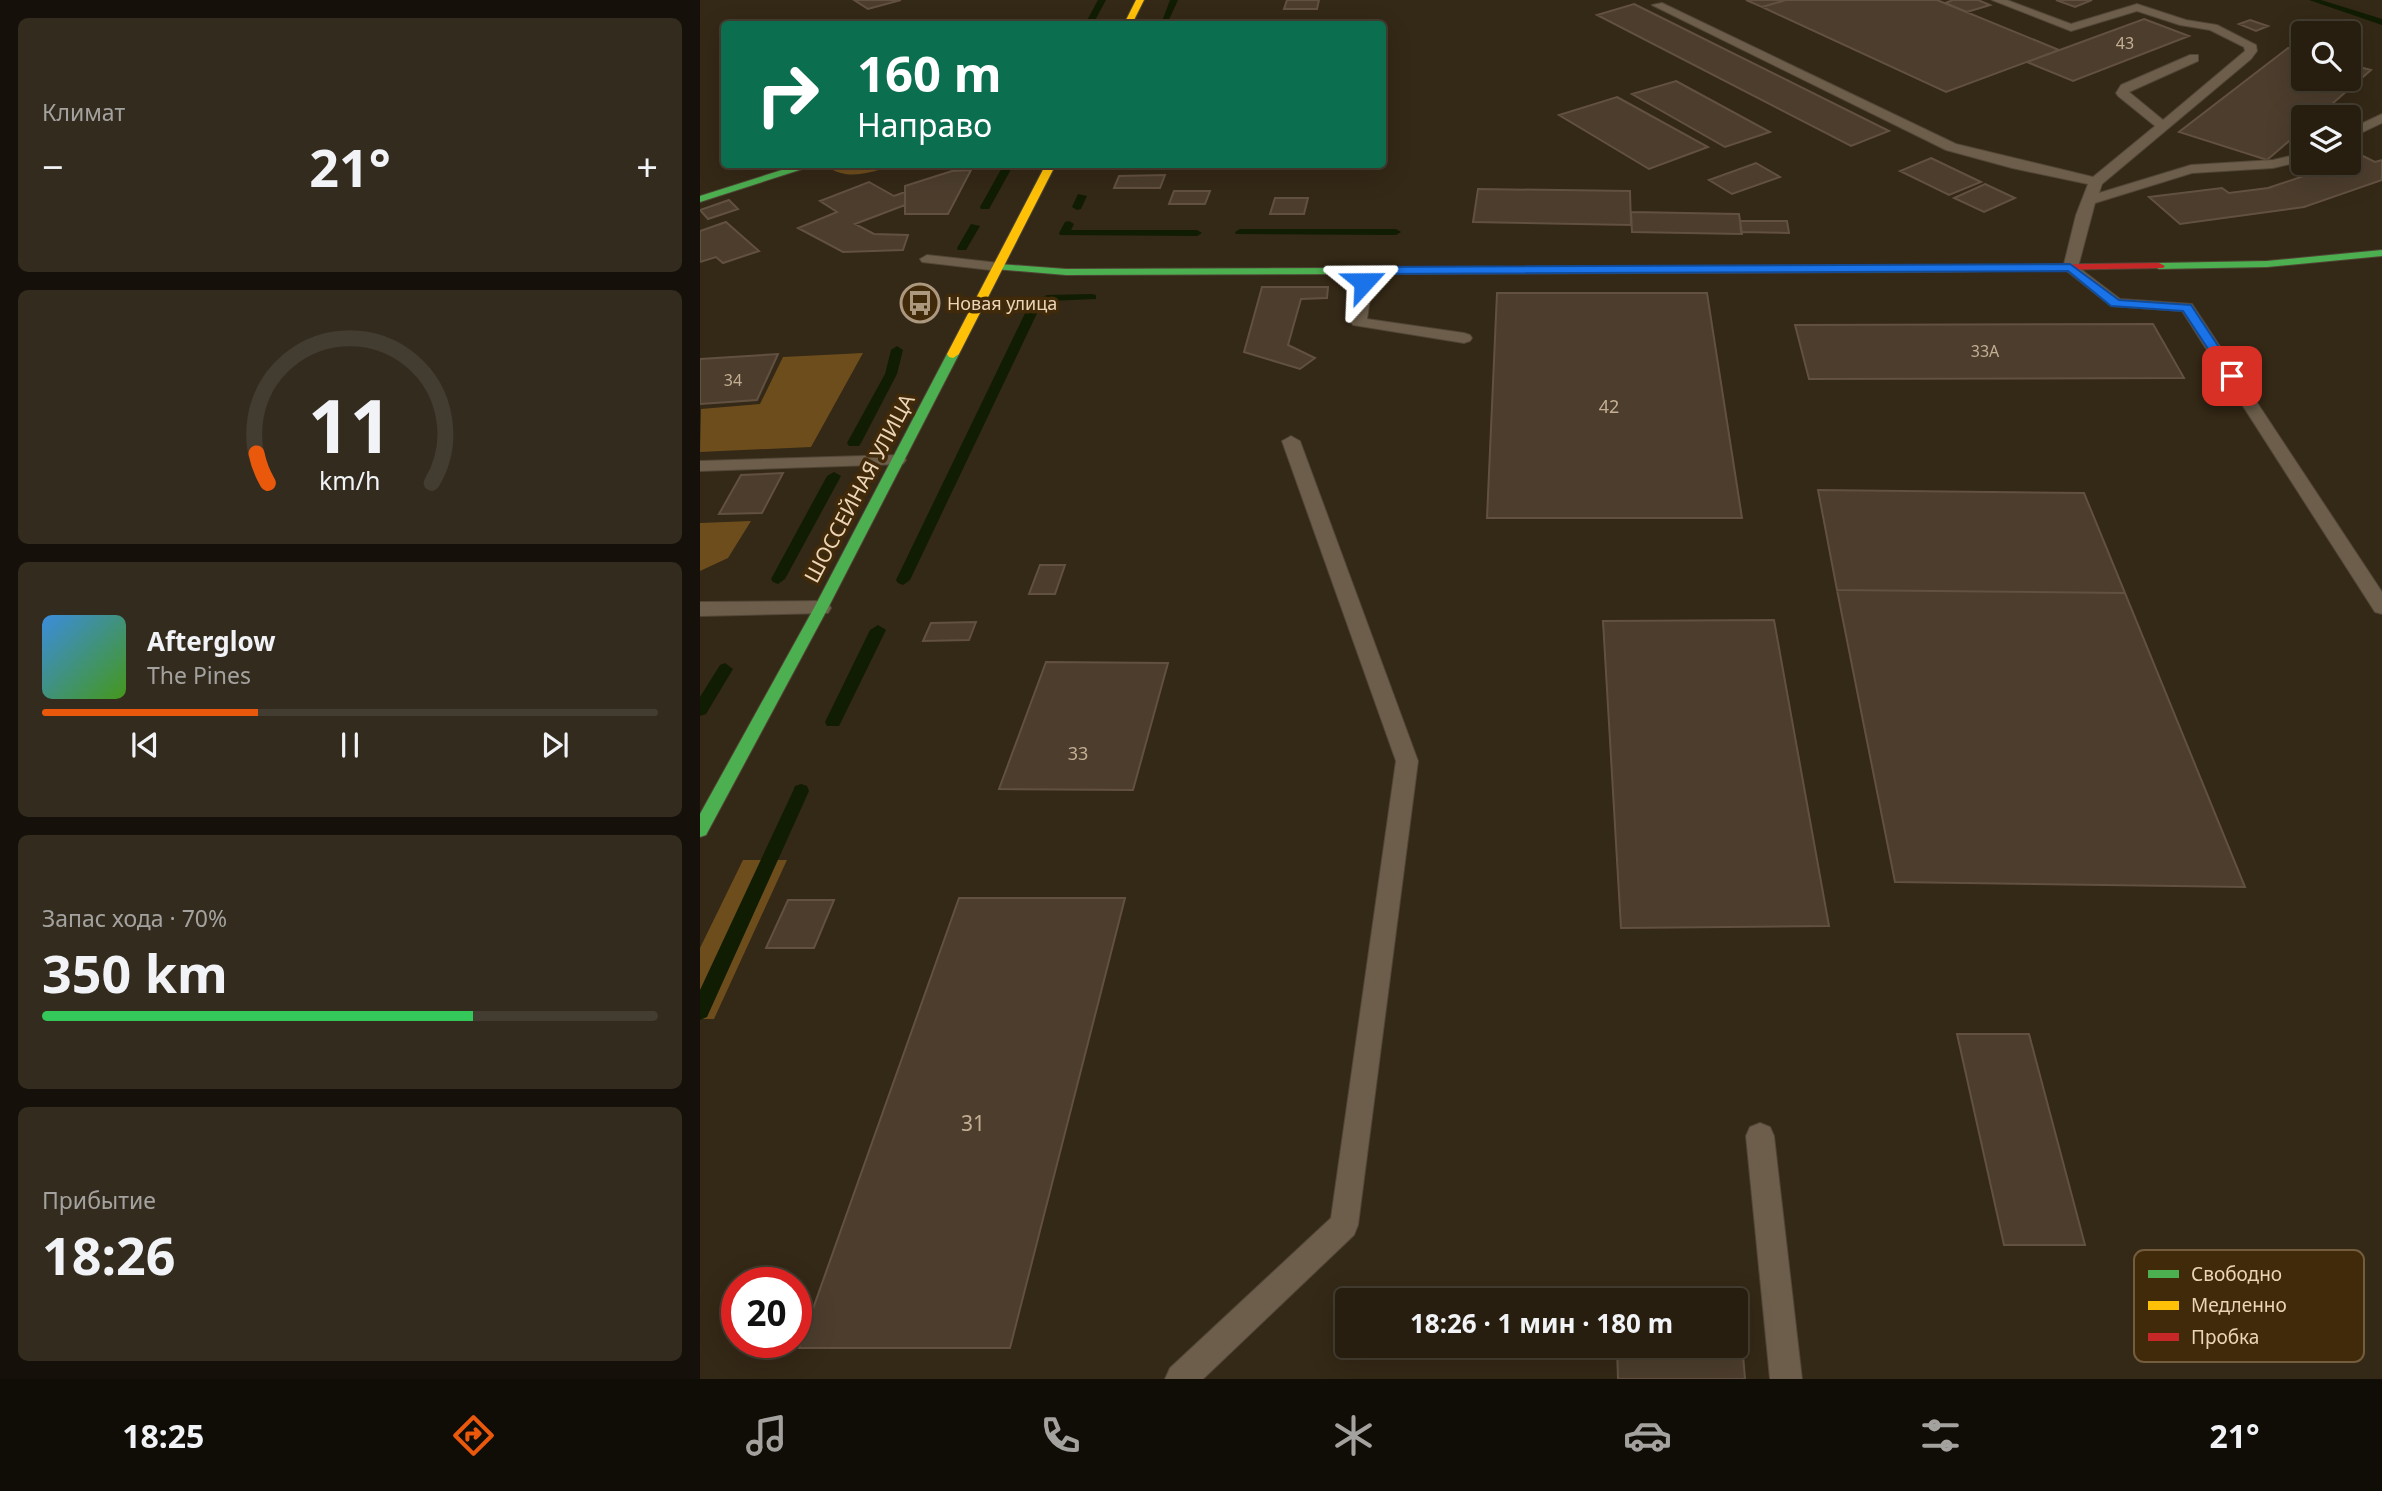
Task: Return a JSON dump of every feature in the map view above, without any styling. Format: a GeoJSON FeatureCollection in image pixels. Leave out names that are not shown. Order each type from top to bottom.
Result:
{"type":"FeatureCollection","features":[{"type":"Feature","properties":{"kind":"street"},"geometry":{"type":"LineString","coordinates":[[1130,21],[1140,0]]}},
{"type":"Feature","properties":{"kind":"street"},"geometry":{"type":"LineString","coordinates":[[700,199],[800,168]]}},
{"type":"Feature","properties":{"kind":"street","name":"ШОССЕЙНАЯ УЛИЦА"},"geometry":{"type":"LineString","coordinates":[[700,830],[821,608],[1049,168]]}},
{"type":"Feature","properties":{"kind":"street"},"geometry":{"type":"LineString","coordinates":[[999,267],[1066,272],[2070,268],[2267,264],[2382,253]]}},
{"type":"Feature","properties":{"kind":"lane"},"geometry":{"type":"LineString","coordinates":[[1997,0],[2071,28],[2137,7],[2184,23],[2213,27],[2243,39],[2250,45],[2247,56],[2096,181],[2070,268],[2116,303],[2187,307],[2382,607]]}},
{"type":"Feature","properties":{"kind":"lane"},"geometry":{"type":"LineString","coordinates":[[1658,5],[1951,147],[2012,164],[2096,181]]}},
{"type":"Feature","properties":{"kind":"lane"},"geometry":{"type":"LineString","coordinates":[[2163,126],[2122,93],[2125,88],[2194,58]]}},
{"type":"Feature","properties":{"kind":"lane"},"geometry":{"type":"LineString","coordinates":[[2361,128],[2382,118]]}},
{"type":"Feature","properties":{"kind":"lane"},"geometry":{"type":"LineString","coordinates":[[2089,200],[2191,169],[2273,164],[2291,160]]}},
{"type":"Feature","properties":{"kind":"lane"},"geometry":{"type":"LineString","coordinates":[[927,259],[999,267]]}},
{"type":"Feature","properties":{"kind":"lane"},"geometry":{"type":"LineString","coordinates":[[1367,271],[1359,322],[1464,338]]}},
{"type":"Feature","properties":{"kind":"lane"},"geometry":{"type":"LineString","coordinates":[[1181,1379],[1344,1225],[1407,761],[1291,441]]}},
{"type":"Feature","properties":{"kind":"lane"},"geometry":{"type":"LineString","coordinates":[[700,466],[897,460]]}},
{"type":"Feature","properties":{"kind":"lane"},"geometry":{"type":"LineString","coordinates":[[700,610],[821,608]]}},
{"type":"Feature","properties":{"kind":"lane"},"geometry":{"type":"LineString","coordinates":[[1760,1136],[1786,1379]]}},
{"type":"Feature","properties":{"kind":"shaded area"},"geometry":{"type":"Polygon","coordinates":[[[830,168],[885,168],[853,175],[830,168]]]}},
{"type":"Feature","properties":{"kind":"shaded area"},"geometry":{"type":"Polygon","coordinates":[[[863,353],[811,447],[700,452],[701,409],[760,404],[783,357],[863,353]]]}},
{"type":"Feature","properties":{"kind":"shaded area"},"geometry":{"type":"Polygon","coordinates":[[[751,521],[728,558],[700,571],[700,523],[751,521]]]}},
{"type":"Feature","properties":{"kind":"shaded area"},"geometry":{"type":"Polygon","coordinates":[[[743,860],[787,860],[714,1019],[700,1019],[700,948],[743,860]]]}},
{"type":"Feature","properties":{"kind":"building"},"geometry":{"type":"Polygon","coordinates":[[[854,0],[901,0],[868,9],[854,0]]]}},
{"type":"Feature","properties":{"kind":"building"},"geometry":{"type":"Polygon","coordinates":[[[1287,0],[1319,0],[1317,9],[1284,9],[1287,0]]]}},
{"type":"Feature","properties":{"kind":"building"},"geometry":{"type":"Polygon","coordinates":[[[1746,0],[1786,0],[1762,7],[1746,0]]]}},
{"type":"Feature","properties":{"kind":"building"},"geometry":{"type":"Polygon","coordinates":[[[1786,0],[1937,0],[2059,50],[1946,92],[1762,7],[1786,0]]]}},
{"type":"Feature","properties":{"kind":"building"},"geometry":{"type":"Polygon","coordinates":[[[1953,0],[1978,0],[1990,5],[1967,12],[1945,3],[1953,0]]]}},
{"type":"Feature","properties":{"kind":"building"},"geometry":{"type":"Polygon","coordinates":[[[2056,0],[2092,0],[2075,7],[2056,0]]]}},
{"type":"Feature","properties":{"kind":"building"},"geometry":{"type":"Polygon","coordinates":[[[1634,4],[1889,131],[1851,146],[1597,15],[1634,4]]]}},
{"type":"Feature","properties":{"kind":"building"},"geometry":{"type":"Polygon","coordinates":[[[2144,19],[2189,36],[2073,81],[2027,62],[2144,19]]]}},
{"type":"Feature","properties":{"kind":"building"},"geometry":{"type":"Polygon","coordinates":[[[2250,20],[2268,26],[2256,31],[2239,24],[2250,20]]]}},
{"type":"Feature","properties":{"kind":"building"},"geometry":{"type":"Polygon","coordinates":[[[2288,48],[2291,49],[2291,91],[2347,91],[2331,105],[2291,105],[2291,139],[2267,160],[2179,132],[2288,48]]]}},
{"type":"Feature","properties":{"kind":"building"},"geometry":{"type":"Polygon","coordinates":[[[2361,67],[2371,70],[2361,79],[2361,67]]]}},
{"type":"Feature","properties":{"kind":"building"},"geometry":{"type":"Polygon","coordinates":[[[1676,81],[1770,132],[1725,147],[1632,94],[1676,81]]]}},
{"type":"Feature","properties":{"kind":"building"},"geometry":{"type":"Polygon","coordinates":[[[1617,97],[1708,147],[1649,169],[1559,115],[1617,97]]]}},
{"type":"Feature","properties":{"kind":"building"},"geometry":{"type":"Polygon","coordinates":[[[2361,157],[2375,162],[2382,160],[2382,180],[2304,207],[2180,224],[2149,197],[2222,188],[2229,193],[2268,188],[2307,175],[2361,175],[2361,157]]]}},
{"type":"Feature","properties":{"kind":"building"},"geometry":{"type":"Polygon","coordinates":[[[1931,158],[1981,182],[1949,195],[1900,171],[1931,158]]]}},
{"type":"Feature","properties":{"kind":"building"},"geometry":{"type":"Polygon","coordinates":[[[1756,163],[1780,177],[1732,194],[1709,180],[1756,163]]]}},
{"type":"Feature","properties":{"kind":"building"},"geometry":{"type":"Polygon","coordinates":[[[971,170],[948,214],[905,214],[905,186],[952,171],[971,170]]]}},
{"type":"Feature","properties":{"kind":"building"},"geometry":{"type":"Polygon","coordinates":[[[1165,175],[1160,188],[1114,188],[1119,176],[1165,175]]]}},
{"type":"Feature","properties":{"kind":"building"},"geometry":{"type":"Polygon","coordinates":[[[869,182],[894,196],[905,192],[905,205],[855,224],[874,234],[908,235],[903,250],[843,252],[798,228],[837,212],[820,201],[869,182]]]}},
{"type":"Feature","properties":{"kind":"building"},"geometry":{"type":"Polygon","coordinates":[[[1985,184],[2015,198],[1984,212],[1954,198],[1985,184]]]}},
{"type":"Feature","properties":{"kind":"building"},"geometry":{"type":"Polygon","coordinates":[[[1478,189],[1630,191],[1631,225],[1473,222],[1478,189]]]}},
{"type":"Feature","properties":{"kind":"building"},"geometry":{"type":"Polygon","coordinates":[[[1174,191],[1210,191],[1205,204],[1169,204],[1174,191]]]}},
{"type":"Feature","properties":{"kind":"building"},"geometry":{"type":"Polygon","coordinates":[[[1275,198],[1308,198],[1304,214],[1270,214],[1275,198]]]}},
{"type":"Feature","properties":{"kind":"building"},"geometry":{"type":"Polygon","coordinates":[[[729,200],[738,209],[708,219],[700,210],[729,200]]]}},
{"type":"Feature","properties":{"kind":"building"},"geometry":{"type":"Polygon","coordinates":[[[1631,212],[1739,214],[1742,234],[1632,232],[1631,212]]]}},
{"type":"Feature","properties":{"kind":"building"},"geometry":{"type":"Polygon","coordinates":[[[1740,221],[1787,221],[1789,233],[1741,232],[1740,221]]]}},
{"type":"Feature","properties":{"kind":"building"},"geometry":{"type":"Polygon","coordinates":[[[726,222],[759,251],[723,263],[716,257],[700,262],[700,231],[726,222]]]}},
{"type":"Feature","properties":{"kind":"building"},"geometry":{"type":"Polygon","coordinates":[[[1262,287],[1328,287],[1327,298],[1301,299],[1288,345],[1315,358],[1300,369],[1244,352],[1262,287]]]}},
{"type":"Feature","properties":{"kind":"building"},"geometry":{"type":"Polygon","coordinates":[[[1497,293],[1707,293],[1742,518],[1487,518],[1497,293]]]}},
{"type":"Feature","properties":{"kind":"building"},"geometry":{"type":"Polygon","coordinates":[[[2153,324],[2184,378],[1809,379],[1795,325],[2153,324]]]}},
{"type":"Feature","properties":{"kind":"building"},"geometry":{"type":"Polygon","coordinates":[[[778,354],[757,400],[700,404],[700,359],[778,354]]]}},
{"type":"Feature","properties":{"kind":"building"},"geometry":{"type":"Polygon","coordinates":[[[783,473],[762,513],[719,514],[741,475],[783,473]]]}},
{"type":"Feature","properties":{"kind":"building"},"geometry":{"type":"Polygon","coordinates":[[[1818,490],[2084,493],[2125,593],[1837,590],[1818,490]]]}},
{"type":"Feature","properties":{"kind":"building"},"geometry":{"type":"Polygon","coordinates":[[[1040,565],[1065,565],[1055,594],[1029,594],[1040,565]]]}},
{"type":"Feature","properties":{"kind":"building"},"geometry":{"type":"Polygon","coordinates":[[[1837,590],[2125,593],[2245,887],[1895,882],[1837,590]]]}},
{"type":"Feature","properties":{"kind":"building"},"geometry":{"type":"Polygon","coordinates":[[[1774,620],[1829,926],[1621,928],[1603,621],[1774,620]]]}},
{"type":"Feature","properties":{"kind":"building"},"geometry":{"type":"Polygon","coordinates":[[[976,622],[969,640],[923,641],[931,623],[976,622]]]}},
{"type":"Feature","properties":{"kind":"building"},"geometry":{"type":"Polygon","coordinates":[[[1046,662],[1168,663],[1133,790],[999,789],[1046,662]]]}},
{"type":"Feature","properties":{"kind":"building"},"geometry":{"type":"Polygon","coordinates":[[[959,898],[1125,898],[1010,1348],[812,1348],[812,1311],[959,898]]]}},
{"type":"Feature","properties":{"kind":"building"},"geometry":{"type":"Polygon","coordinates":[[[788,900],[834,900],[814,948],[766,948],[788,900]]]}},
{"type":"Feature","properties":{"kind":"building"},"geometry":{"type":"Polygon","coordinates":[[[1957,1034],[2029,1034],[2085,1245],[2004,1245],[1957,1034]]]}},
{"type":"Feature","properties":{"kind":"building"},"geometry":{"type":"Polygon","coordinates":[[[1617,1358],[1743,1358],[1745,1379],[1618,1379],[1617,1358]]]}},
{"type":"Feature","properties":{"kind":"waterway"},"geometry":{"type":"LineString","coordinates":[[1091,21],[1102,0]]}},
{"type":"Feature","properties":{"kind":"waterway"},"geometry":{"type":"LineString","coordinates":[[1164,21],[1174,0]]}},
{"type":"Feature","properties":{"kind":"waterway"},"geometry":{"type":"LineString","coordinates":[[2313,0],[2382,22]]}},
{"type":"Feature","properties":{"kind":"waterway"},"geometry":{"type":"LineString","coordinates":[[985,207],[1007,168]]}},
{"type":"Feature","properties":{"kind":"waterway"},"geometry":{"type":"LineString","coordinates":[[1077,207],[1082,196]]}},
{"type":"Feature","properties":{"kind":"waterway"},"geometry":{"type":"LineString","coordinates":[[1069,224],[1064,233],[1197,233]]}},
{"type":"Feature","properties":{"kind":"waterway"},"geometry":{"type":"LineString","coordinates":[[962,248],[975,226]]}},
{"type":"Feature","properties":{"kind":"waterway"},"geometry":{"type":"LineString","coordinates":[[1240,232],[1396,232]]}},
{"type":"Feature","properties":{"kind":"waterway"},"geometry":{"type":"LineString","coordinates":[[903,580],[1036,303],[1047,298],[1092,297]]}},
{"type":"Feature","properties":{"kind":"waterway"},"geometry":{"type":"LineString","coordinates":[[854,443],[891,374],[897,350]]}},
{"type":"Feature","properties":{"kind":"waterway"},"geometry":{"type":"LineString","coordinates":[[778,579],[834,476]]}},
{"type":"Feature","properties":{"kind":"waterway"},"geometry":{"type":"LineString","coordinates":[[833,722],[878,630]]}},
{"type":"Feature","properties":{"kind":"waterway"},"geometry":{"type":"LineString","coordinates":[[700,710],[725,669]]}},
{"type":"Feature","properties":{"kind":"waterway"},"geometry":{"type":"LineString","coordinates":[[700,1011],[801,791]]}},
{"type":"Feature","properties":{"kind":"traffic: fast"},"geometry":{"type":"LineString","coordinates":[[700,199],[800,168]]}},
{"type":"Feature","properties":{"kind":"traffic: fast"},"geometry":{"type":"LineString","coordinates":[[2159,266],[2267,264],[2382,253]]}},
{"type":"Feature","properties":{"kind":"traffic: fast"},"geometry":{"type":"LineString","coordinates":[[999,267],[1066,272],[1935,269]]}},
{"type":"Feature","properties":{"kind":"traffic: fast"},"geometry":{"type":"LineString","coordinates":[[700,830],[821,608],[953,354]]}},
{"type":"Feature","properties":{"kind":"traffic: slow"},"geometry":{"type":"LineString","coordinates":[[1130,21],[1140,0]]}},
{"type":"Feature","properties":{"kind":"traffic: slow"},"geometry":{"type":"LineString","coordinates":[[953,354],[1049,168]]}},
{"type":"Feature","properties":{"kind":"traffic: jam"},"geometry":{"type":"LineString","coordinates":[[1935,269],[2159,266]]}},
{"type":"Feature","properties":{"kind":"place","name":"Новая улица"},"geometry":{"type":"Point","coordinates":[920,303]}},
{"type":"Feature","properties":{"kind":"route"},"geometry":{"type":"LineString","coordinates":[[1364,282],[1367,271],[2070,268],[2116,303],[2187,307],[2232,376]]}}]}
